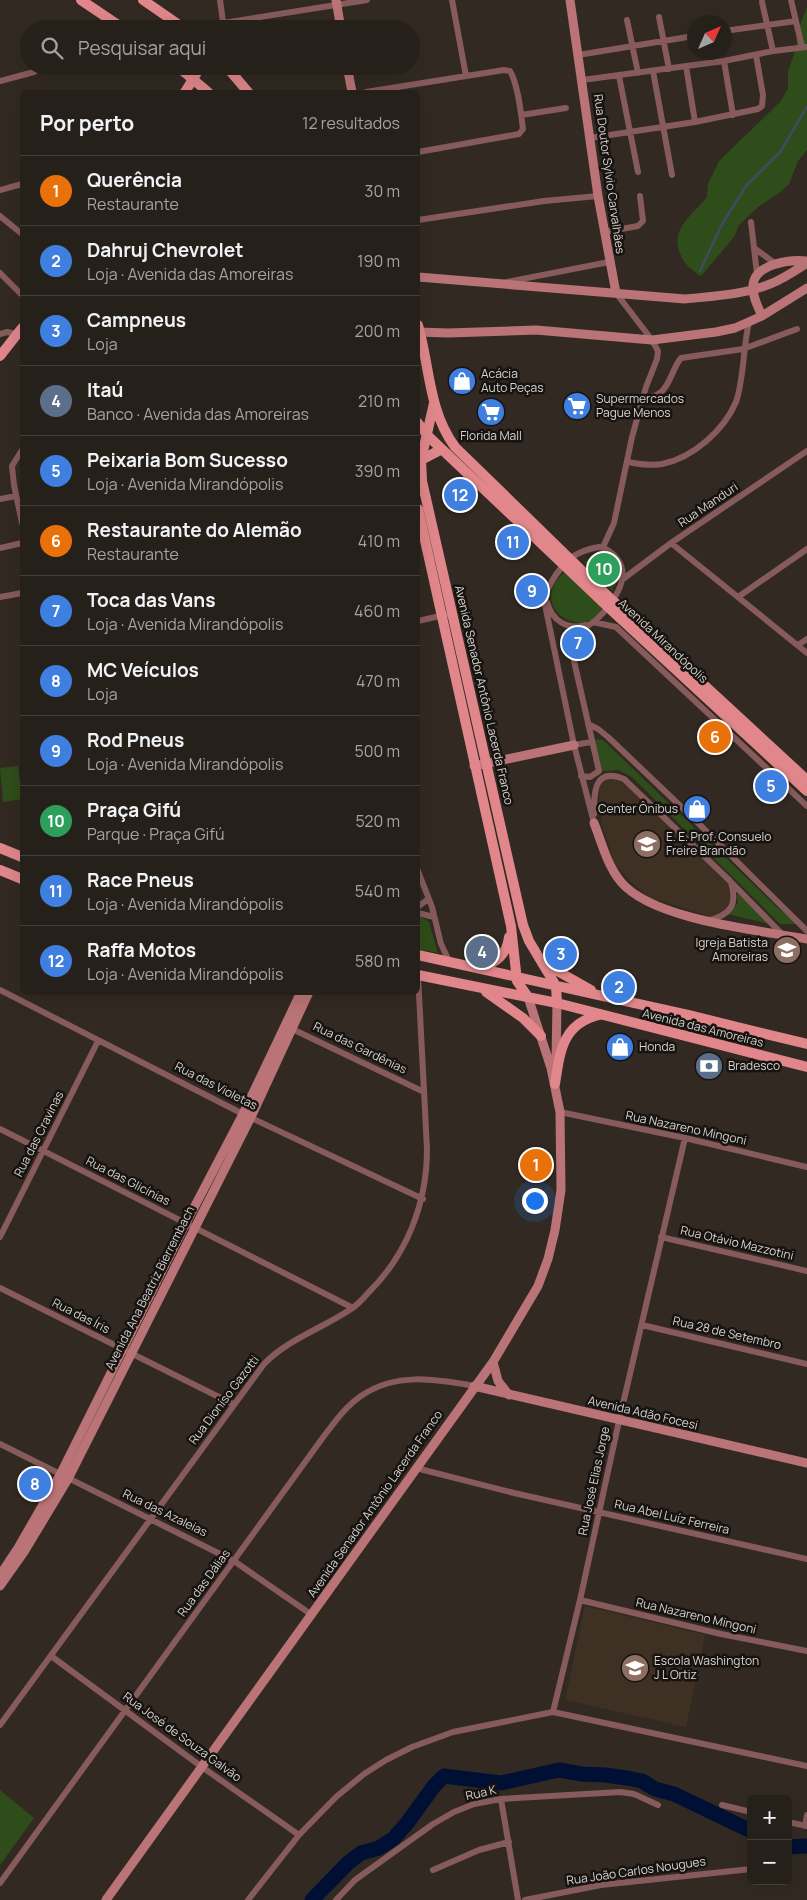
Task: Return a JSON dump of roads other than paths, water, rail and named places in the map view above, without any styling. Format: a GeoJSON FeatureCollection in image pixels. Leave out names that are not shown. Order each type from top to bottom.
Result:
{"type":"FeatureCollection","features":[{"type":"Feature","properties":{"kind":"main road"},"geometry":{"type":"LineString","coordinates":[[81,0],[109,19]]}},
{"type":"Feature","properties":{"kind":"main road"},"geometry":{"type":"LineString","coordinates":[[143,0],[172,20]]}},
{"type":"Feature","properties":{"kind":"main road"},"geometry":{"type":"LineString","coordinates":[[187,75],[206,90]]}},
{"type":"Feature","properties":{"kind":"main road"},"geometry":{"type":"LineString","coordinates":[[186,90],[196,75]]}},
{"type":"Feature","properties":{"kind":"main road"},"geometry":{"type":"LineString","coordinates":[[235,75],[246,90]]}},
{"type":"Feature","properties":{"kind":"main road"},"geometry":{"type":"LineString","coordinates":[[0,356],[19,331]]}},
{"type":"Feature","properties":{"kind":"main road"},"geometry":{"type":"LineString","coordinates":[[420,339],[434,403]]}},
{"type":"Feature","properties":{"kind":"main road"},"geometry":{"type":"LineString","coordinates":[[420,350],[426,365]]}},
{"type":"Feature","properties":{"kind":"main road","name":"Avenida Senador Antônio Lacerda Franco"},"geometry":{"type":"LineString","coordinates":[[434,403],[422,460],[422,480],[523,924],[529,941],[556,986]]}},
{"type":"Feature","properties":{"kind":"main road","name":"Avenida Mirandópolis"},"geometry":{"type":"LineString","coordinates":[[434,403],[444,431],[460,454],[609,603],[807,791]]}},
{"type":"Feature","properties":{"kind":"main road"},"geometry":{"type":"LineString","coordinates":[[420,417],[426,419],[432,415]]}},
{"type":"Feature","properties":{"kind":"main road","name":"Avenida Mirandópolis"},"geometry":{"type":"LineString","coordinates":[[420,426],[442,449],[567,561]]}},
{"type":"Feature","properties":{"kind":"main road"},"geometry":{"type":"LineString","coordinates":[[422,460],[442,449]]}},
{"type":"Feature","properties":{"kind":"main road","name":"Avenida Senador Antônio Lacerda Franco"},"geometry":{"type":"LineString","coordinates":[[420,519],[440,616],[511,926],[516,976]]}},
{"type":"Feature","properties":{"kind":"main road","name":"Avenida Mirandópolis"},"geometry":{"type":"LineString","coordinates":[[609,603],[807,780]]}},
{"type":"Feature","properties":{"kind":"main road"},"geometry":{"type":"LineString","coordinates":[[0,848],[20,856]]}},
{"type":"Feature","properties":{"kind":"main road"},"geometry":{"type":"LineString","coordinates":[[0,870],[20,878]]}},
{"type":"Feature","properties":{"kind":"main road"},"geometry":{"type":"LineString","coordinates":[[477,967],[492,964],[506,951],[511,926]]}},
{"type":"Feature","properties":{"kind":"main road","name":"Avenida das Amoreiras"},"geometry":{"type":"LineString","coordinates":[[420,955],[807,1044]]}},
{"type":"Feature","properties":{"kind":"main road"},"geometry":{"type":"LineString","coordinates":[[542,962],[602,996]]}},
{"type":"Feature","properties":{"kind":"main road","name":"Avenida das Amoreiras"},"geometry":{"type":"LineString","coordinates":[[420,975],[557,1003],[807,1067]]}},
{"type":"Feature","properties":{"kind":"main road"},"geometry":{"type":"LineString","coordinates":[[516,976],[517,981],[528,997]]}},
{"type":"Feature","properties":{"kind":"main road"},"geometry":{"type":"LineString","coordinates":[[556,986],[557,1003]]}},
{"type":"Feature","properties":{"kind":"main road"},"geometry":{"type":"LineString","coordinates":[[482,988],[523,1018],[541,1036]]}},
{"type":"Feature","properties":{"kind":"main road"},"geometry":{"type":"LineString","coordinates":[[555,1084],[564,1041],[583,1020],[600,1014]]}},
{"type":"Feature","properties":{"kind":"street"},"geometry":{"type":"LineString","coordinates":[[220,0],[223,20]]}},
{"type":"Feature","properties":{"kind":"street"},"geometry":{"type":"LineString","coordinates":[[252,20],[337,2],[367,0]]}},
{"type":"Feature","properties":{"kind":"street"},"geometry":{"type":"LineString","coordinates":[[452,0],[466,76]]}},
{"type":"Feature","properties":{"kind":"street","name":"Rua Doutor Sylvio Carvalhães"},"geometry":{"type":"LineString","coordinates":[[570,0],[598,196],[616,293],[652,340]]}},
{"type":"Feature","properties":{"kind":"street"},"geometry":{"type":"LineString","coordinates":[[582,80],[724,61],[804,47],[791,0]]}},
{"type":"Feature","properties":{"kind":"street"},"geometry":{"type":"LineString","coordinates":[[337,2],[340,20]]}},
{"type":"Feature","properties":{"kind":"street"},"geometry":{"type":"LineString","coordinates":[[762,2],[773,51]]}},
{"type":"Feature","properties":{"kind":"street"},"geometry":{"type":"LineString","coordinates":[[659,17],[668,69]]}},
{"type":"Feature","properties":{"kind":"street"},"geometry":{"type":"LineString","coordinates":[[627,20],[638,73]]}},
{"type":"Feature","properties":{"kind":"street"},"geometry":{"type":"LineString","coordinates":[[732,30],[796,21]]}},
{"type":"Feature","properties":{"kind":"street"},"geometry":{"type":"LineString","coordinates":[[578,55],[687,37]]}},
{"type":"Feature","properties":{"kind":"street"},"geometry":{"type":"LineString","coordinates":[[590,138],[733,115],[752,111],[762,106],[763,96],[756,55]]}},
{"type":"Feature","properties":{"kind":"street"},"geometry":{"type":"LineString","coordinates":[[724,61],[733,115]]}},
{"type":"Feature","properties":{"kind":"street"},"geometry":{"type":"LineString","coordinates":[[686,66],[695,122]]}},
{"type":"Feature","properties":{"kind":"street"},"geometry":{"type":"LineString","coordinates":[[378,90],[504,70],[510,71],[515,82],[521,115],[523,129],[519,134],[420,152]]}},
{"type":"Feature","properties":{"kind":"street"},"geometry":{"type":"LineString","coordinates":[[653,71],[672,175]]}},
{"type":"Feature","properties":{"kind":"street"},"geometry":{"type":"LineString","coordinates":[[0,81],[23,75]]}},
{"type":"Feature","properties":{"kind":"street"},"geometry":{"type":"LineString","coordinates":[[349,75],[352,90]]}},
{"type":"Feature","properties":{"kind":"street"},"geometry":{"type":"LineString","coordinates":[[619,76],[638,172]]}},
{"type":"Feature","properties":{"kind":"street"},"geometry":{"type":"LineString","coordinates":[[521,115],[566,108]]}},
{"type":"Feature","properties":{"kind":"street"},"geometry":{"type":"LineString","coordinates":[[0,190],[20,185]]}},
{"type":"Feature","properties":{"kind":"street"},"geometry":{"type":"LineString","coordinates":[[420,220],[544,201],[598,196]]}},
{"type":"Feature","properties":{"kind":"street"},"geometry":{"type":"LineString","coordinates":[[604,232],[642,224],[640,196]]}},
{"type":"Feature","properties":{"kind":"street"},"geometry":{"type":"LineString","coordinates":[[0,216],[20,232]]}},
{"type":"Feature","properties":{"kind":"street"},"geometry":{"type":"LineString","coordinates":[[752,222],[757,274],[753,283],[753,290],[762,316]]}},
{"type":"Feature","properties":{"kind":"street"},"geometry":{"type":"LineString","coordinates":[[754,248],[776,264]]}},
{"type":"Feature","properties":{"kind":"street"},"geometry":{"type":"LineString","coordinates":[[757,274],[776,264],[794,260],[807,262]]}},
{"type":"Feature","properties":{"kind":"street"},"geometry":{"type":"LineString","coordinates":[[502,283],[609,262]]}},
{"type":"Feature","properties":{"kind":"street"},"geometry":{"type":"LineString","coordinates":[[420,277],[685,299],[727,295],[753,290],[783,278],[807,262]]}},
{"type":"Feature","properties":{"kind":"street"},"geometry":{"type":"LineString","coordinates":[[0,274],[20,292]]}},
{"type":"Feature","properties":{"kind":"street"},"geometry":{"type":"LineString","coordinates":[[420,330],[536,330],[652,340],[735,328],[762,316],[807,288]]}},
{"type":"Feature","properties":{"kind":"street"},"geometry":{"type":"LineString","coordinates":[[628,462],[646,465],[663,464],[698,448],[714,434],[736,402],[748,322]]}},
{"type":"Feature","properties":{"kind":"street"},"geometry":{"type":"LineString","coordinates":[[643,398],[652,397],[663,390],[672,378],[681,358],[744,349],[797,329]]}},
{"type":"Feature","properties":{"kind":"street"},"geometry":{"type":"LineString","coordinates":[[9,343],[0,334],[19,331]]}},
{"type":"Feature","properties":{"kind":"street"},"geometry":{"type":"LineString","coordinates":[[603,547],[614,523],[632,437],[657,359],[658,351],[652,340]]}},
{"type":"Feature","properties":{"kind":"street","name":"Rua Manduri"},"geometry":{"type":"LineString","coordinates":[[623,579],[671,543],[807,451]]}},
{"type":"Feature","properties":{"kind":"street"},"geometry":{"type":"LineString","coordinates":[[20,453],[12,466],[20,515]]}},
{"type":"Feature","properties":{"kind":"street"},"geometry":{"type":"LineString","coordinates":[[0,499],[16,496]]}},
{"type":"Feature","properties":{"kind":"street"},"geometry":{"type":"LineString","coordinates":[[0,548],[20,543]]}},
{"type":"Feature","properties":{"kind":"street"},"geometry":{"type":"LineString","coordinates":[[671,543],[807,653]]}},
{"type":"Feature","properties":{"kind":"street"},"geometry":{"type":"LineString","coordinates":[[594,823],[595,790],[601,778],[591,742],[573,653],[580,633],[609,603],[623,579],[624,572],[621,564],[615,556],[603,547],[595,548],[567,561],[547,590],[544,600],[581,776],[594,823],[607,860],[629,891],[649,903],[706,921],[807,939]]}},
{"type":"Feature","properties":{"kind":"street"},"geometry":{"type":"LineString","coordinates":[[738,596],[807,549]]}},
{"type":"Feature","properties":{"kind":"street","name":"Avenida Mirandópolis"},"geometry":{"type":"LineString","coordinates":[[547,590],[548,606],[556,619],[562,624],[574,627],[591,623],[616,627],[807,806]]}},
{"type":"Feature","properties":{"kind":"street"},"geometry":{"type":"LineString","coordinates":[[0,597],[20,593]]}},
{"type":"Feature","properties":{"kind":"street"},"geometry":{"type":"LineString","coordinates":[[420,621],[453,613]]}},
{"type":"Feature","properties":{"kind":"street"},"geometry":{"type":"LineString","coordinates":[[798,645],[807,639]]}},
{"type":"Feature","properties":{"kind":"street"},"geometry":{"type":"LineString","coordinates":[[588,724],[608,737],[806,928]]}},
{"type":"Feature","properties":{"kind":"street"},"geometry":{"type":"LineString","coordinates":[[474,766],[591,742]]}},
{"type":"Feature","properties":{"kind":"street"},"geometry":{"type":"LineString","coordinates":[[581,776],[590,777],[599,771]]}},
{"type":"Feature","properties":{"kind":"street"},"geometry":{"type":"LineString","coordinates":[[601,778],[616,776],[629,782],[783,935]]}},
{"type":"Feature","properties":{"kind":"street"},"geometry":{"type":"LineString","coordinates":[[420,877],[449,961]]}},
{"type":"Feature","properties":{"kind":"street"},"geometry":{"type":"LineString","coordinates":[[706,921],[719,917],[732,905],[735,896],[730,881]]}},
{"type":"Feature","properties":{"kind":"street"},"geometry":{"type":"LineString","coordinates":[[420,905],[428,899]]}},
{"type":"Feature","properties":{"kind":"street"},"geometry":{"type":"LineString","coordinates":[[420,914],[434,917]]}},
{"type":"Feature","properties":{"kind":"street","name":"Rua das Violetas"},"geometry":{"type":"LineString","coordinates":[[0,990],[247,1115],[422,1199]]}},
{"type":"Feature","properties":{"kind":"street","name":"Avenida Ana Beatriz Bierrembach"},"geometry":{"type":"LineString","coordinates":[[289,1027],[300,995]]}},
{"type":"Feature","properties":{"kind":"street","name":"Avenida Ana Beatriz Bierrembach"},"geometry":{"type":"LineString","coordinates":[[0,1586],[24,1552],[64,1477],[247,1115],[289,1027],[307,995]]}},
{"type":"Feature","properties":{"kind":"street","name":"Rua Dioníso Gazotti"},"geometry":{"type":"LineString","coordinates":[[0,1725],[233,1404],[270,1358],[286,1346],[353,1308],[391,1268],[407,1240],[422,1199],[427,1160],[419,995]]}},
{"type":"Feature","properties":{"kind":"street","name":"Avenida Senador Antônio Lacerda Franco"},"geometry":{"type":"LineString","coordinates":[[106,1900],[493,1362],[538,1286],[556,1230],[561,1190],[560,1112],[555,1084],[528,997]]}},
{"type":"Feature","properties":{"kind":"street","name":"Avenida Senador Antônio Lacerda Franco"},"geometry":{"type":"LineString","coordinates":[[555,1084],[557,1003]]}},
{"type":"Feature","properties":{"kind":"street","name":"Rua das Gardênias"},"geometry":{"type":"LineString","coordinates":[[289,1027],[424,1092]]}},
{"type":"Feature","properties":{"kind":"street","name":"Rua das Cravinas"},"geometry":{"type":"LineString","coordinates":[[0,1237],[98,1041]]}},
{"type":"Feature","properties":{"kind":"street","name":"Rua Nazareno Mingoni"},"geometry":{"type":"LineString","coordinates":[[560,1112],[685,1138],[806,1167]]}},
{"type":"Feature","properties":{"kind":"street","name":"Rua das Glicínias"},"geometry":{"type":"LineString","coordinates":[[0,1129],[353,1308]]}},
{"type":"Feature","properties":{"kind":"street","name":"Rua José Elias Jorge"},"geometry":{"type":"LineString","coordinates":[[553,1712],[685,1138]]}},
{"type":"Feature","properties":{"kind":"street"},"geometry":{"type":"LineString","coordinates":[[806,1167],[807,1157]]}},
{"type":"Feature","properties":{"kind":"street","name":"Rua Otávio Mazzotini"},"geometry":{"type":"LineString","coordinates":[[662,1238],[807,1271]]}},
{"type":"Feature","properties":{"kind":"street","name":"Rua das Íris"},"geometry":{"type":"LineString","coordinates":[[0,1288],[233,1404]]}},
{"type":"Feature","properties":{"kind":"street","name":"Rua 28 de Setembro"},"geometry":{"type":"LineString","coordinates":[[642,1325],[807,1364]]}},
{"type":"Feature","properties":{"kind":"street"},"geometry":{"type":"LineString","coordinates":[[493,1362],[498,1381],[510,1396]]}},
{"type":"Feature","properties":{"kind":"street","name":"Rua das Dálias"},"geometry":{"type":"LineString","coordinates":[[0,1883],[344,1411],[360,1396],[389,1383],[416,1378],[439,1379],[474,1386]]}},
{"type":"Feature","properties":{"kind":"street","name":"Avenida Adão Focesi"},"geometry":{"type":"LineString","coordinates":[[474,1386],[510,1396],[807,1463]]}},
{"type":"Feature","properties":{"kind":"street","name":"Rua das Azaleias"},"geometry":{"type":"LineString","coordinates":[[0,1444],[234,1561],[312,1615]]}},
{"type":"Feature","properties":{"kind":"street","name":"Rua Abel Luíz Ferreira"},"geometry":{"type":"LineString","coordinates":[[416,1468],[514,1493],[807,1559]]}},
{"type":"Feature","properties":{"kind":"street","name":"Avenida Ana Beatriz Bierrembach"},"geometry":{"type":"LineString","coordinates":[[0,1575],[64,1477]]}},
{"type":"Feature","properties":{"kind":"street","name":"Rua Nazareno Mingoni"},"geometry":{"type":"LineString","coordinates":[[580,1600],[720,1634],[807,1651]]}},
{"type":"Feature","properties":{"kind":"street","name":"Rua José de Souza Galvão"},"geometry":{"type":"LineString","coordinates":[[51,1656],[202,1767],[299,1835]]}},
{"type":"Feature","properties":{"kind":"street"},"geometry":{"type":"LineString","coordinates":[[248,1900],[299,1835],[336,1796],[364,1774],[403,1751],[453,1732],[553,1712],[807,1766]]}},
{"type":"Feature","properties":{"kind":"street","name":"Rua K"},"geometry":{"type":"LineString","coordinates":[[336,1900],[355,1880],[433,1824],[454,1812],[474,1804],[502,1799],[620,1792],[634,1794],[658,1805]]}},
{"type":"Feature","properties":{"kind":"street"},"geometry":{"type":"LineString","coordinates":[[502,1799],[518,1900]]}},
{"type":"Feature","properties":{"kind":"street"},"geometry":{"type":"LineString","coordinates":[[722,1805],[747,1811]]}},
{"type":"Feature","properties":{"kind":"street"},"geometry":{"type":"LineString","coordinates":[[792,1823],[806,1826],[807,1815]]}},
{"type":"Feature","properties":{"kind":"street"},"geometry":{"type":"LineString","coordinates":[[433,1870],[479,1850],[509,1842]]}},
{"type":"Feature","properties":{"kind":"street","name":"Rua João Carlos Nougues"},"geometry":{"type":"LineString","coordinates":[[525,1900],[600,1885],[747,1869]]}},
{"type":"Feature","properties":{"kind":"waterway"},"geometry":{"type":"LineString","coordinates":[[700,271],[721,226],[746,186],[780,152],[807,107]]}},
{"type":"Feature","properties":{"kind":"waterway"},"geometry":{"type":"LineString","coordinates":[[312,1900],[348,1863],[361,1853],[379,1848],[394,1838],[434,1786],[444,1776],[501,1783],[559,1770],[627,1778],[642,1781],[655,1789],[674,1794],[747,1829]]}},
{"type":"Feature","properties":{"kind":"waterway"},"geometry":{"type":"LineString","coordinates":[[792,1847],[807,1846]]}},
{"type":"Feature","properties":{"kind":"place","name":"Acácia Auto Peças"},"geometry":{"type":"Point","coordinates":[462,381]}},
{"type":"Feature","properties":{"kind":"place","name":"Supermercados Pague Menos"},"geometry":{"type":"Point","coordinates":[577,406]}},
{"type":"Feature","properties":{"kind":"place","name":"Florida Mall"},"geometry":{"type":"Point","coordinates":[491,412]}},
{"type":"Feature","properties":{"kind":"place","name":"Raffa Motos"},"geometry":{"type":"Point","coordinates":[460,495]}},
{"type":"Feature","properties":{"kind":"place","name":"Race Pneus"},"geometry":{"type":"Point","coordinates":[513,542]}},
{"type":"Feature","properties":{"kind":"place","name":"Praça Gifú"},"geometry":{"type":"Point","coordinates":[604,569]}},
{"type":"Feature","properties":{"kind":"place","name":"Rod Pneus"},"geometry":{"type":"Point","coordinates":[532,591]}},
{"type":"Feature","properties":{"kind":"place","name":"Toca das Vans"},"geometry":{"type":"Point","coordinates":[578,643]}},
{"type":"Feature","properties":{"kind":"place","name":"Restaurante do Alemão"},"geometry":{"type":"Point","coordinates":[715,737]}},
{"type":"Feature","properties":{"kind":"place","name":"Peixaria Bom Sucesso"},"geometry":{"type":"Point","coordinates":[771,786]}},
{"type":"Feature","properties":{"kind":"place","name":"Center Ônibus"},"geometry":{"type":"Point","coordinates":[697,809]}},
{"type":"Feature","properties":{"kind":"place","name":"E. E. Prof. Consuelo Freire Brandão"},"geometry":{"type":"Point","coordinates":[647,844]}},
{"type":"Feature","properties":{"kind":"place","name":"Igreja Batista Amoreiras"},"geometry":{"type":"Point","coordinates":[787,950]}},
{"type":"Feature","properties":{"kind":"place","name":"Itaú"},"geometry":{"type":"Point","coordinates":[482,952]}},
{"type":"Feature","properties":{"kind":"place","name":"Campneus"},"geometry":{"type":"Point","coordinates":[561,954]}},
{"type":"Feature","properties":{"kind":"place","name":"Dahruj Chevrolet"},"geometry":{"type":"Point","coordinates":[619,987]}},
{"type":"Feature","properties":{"kind":"place","name":"Honda"},"geometry":{"type":"Point","coordinates":[620,1047]}},
{"type":"Feature","properties":{"kind":"place","name":"Bradesco"},"geometry":{"type":"Point","coordinates":[709,1066]}},
{"type":"Feature","properties":{"kind":"place","name":"Querência"},"geometry":{"type":"Point","coordinates":[536,1165]}},
{"type":"Feature","properties":{"kind":"place","name":"MC Veículos"},"geometry":{"type":"Point","coordinates":[35,1484]}},
{"type":"Feature","properties":{"kind":"place","name":"Escola Washington J L Ortiz"},"geometry":{"type":"Point","coordinates":[635,1668]}}]}
